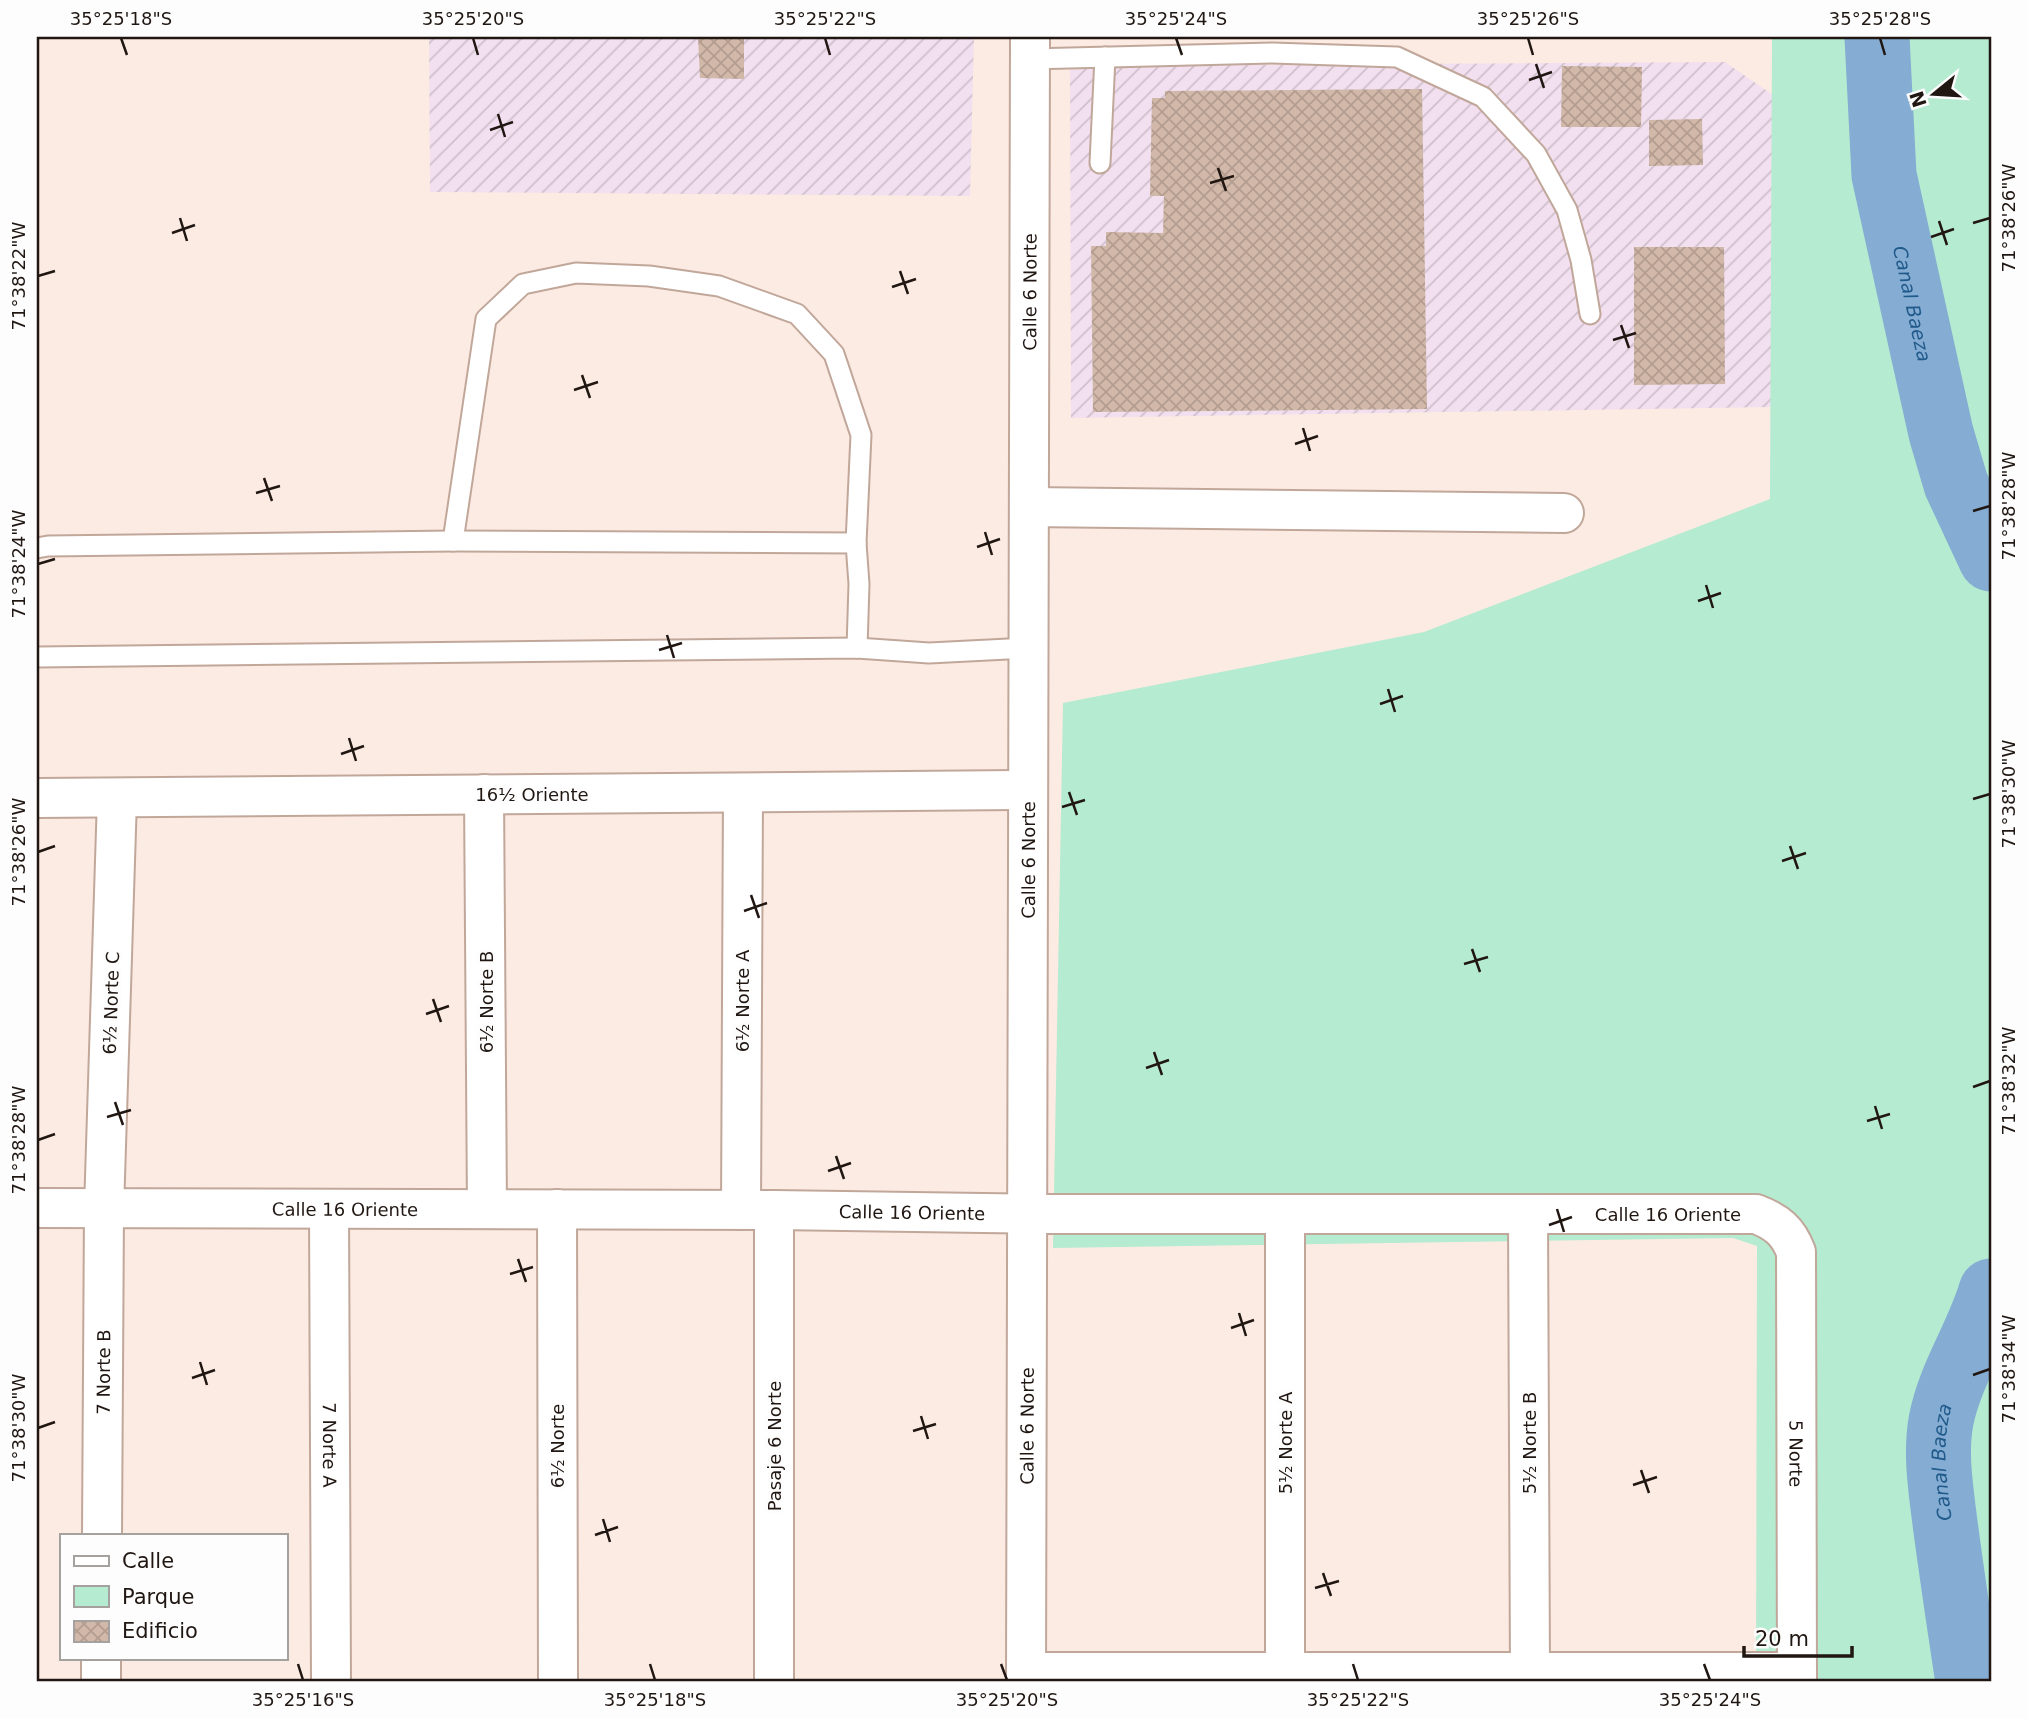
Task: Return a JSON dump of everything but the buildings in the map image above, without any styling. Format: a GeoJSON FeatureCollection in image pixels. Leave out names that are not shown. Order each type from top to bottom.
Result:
{"type":"FeatureCollection","features":[{"type":"Feature","properties":{"kind":"street","name":"Calle 6 Norte"},"geometry":{"type":"LineString","coordinates":[[1026,1677],[1030,48]]}},
{"type":"Feature","properties":{"kind":"street"},"geometry":{"type":"LineString","coordinates":[[1029,506],[1564,513]]}},
{"type":"Feature","properties":{"kind":"street","name":"16½ Oriente"},"geometry":{"type":"LineString","coordinates":[[37,798],[1028,790]]}},
{"type":"Feature","properties":{"kind":"street","name":"6½ Norte A"},"geometry":{"type":"LineString","coordinates":[[743,793],[758,1210]]}},
{"type":"Feature","properties":{"kind":"street","name":"6½ Norte B"},"geometry":{"type":"LineString","coordinates":[[484,794],[488,1209]]}},
{"type":"Feature","properties":{"kind":"street","name":"6½ Norte C"},"geometry":{"type":"LineString","coordinates":[[104,1209],[117,798]]}},
{"type":"Feature","properties":{"kind":"street","name":"Calle 16 Oriente"},"geometry":{"type":"LineString","coordinates":[[37,1208],[1756,1214],[1783,1227]]}},
{"type":"Feature","properties":{"kind":"street","name":"7 Norte B"},"geometry":{"type":"LineString","coordinates":[[102,1534],[104,1209]]}},
{"type":"Feature","properties":{"kind":"street","name":"7 Norte A"},"geometry":{"type":"LineString","coordinates":[[329,1209],[331,1682]]}},
{"type":"Feature","properties":{"kind":"street","name":"6½ Norte"},"geometry":{"type":"LineString","coordinates":[[557,1209],[558,1682]]}},
{"type":"Feature","properties":{"kind":"street","name":"Pasaje 6 Norte"},"geometry":{"type":"LineString","coordinates":[[758,1210],[774,1682]]}},
{"type":"Feature","properties":{"kind":"street","name":"5½ Norte A"},"geometry":{"type":"LineString","coordinates":[[1285,1214],[1285,1672]]}},
{"type":"Feature","properties":{"kind":"street","name":"5½ Norte B"},"geometry":{"type":"LineString","coordinates":[[1528,1214],[1530,1672]]}},
{"type":"Feature","properties":{"kind":"street","name":"5 Norte"},"geometry":{"type":"LineString","coordinates":[[1783,1227],[1796,1252],[1797,1677]]}},
{"type":"Feature","properties":{"kind":"street"},"geometry":{"type":"LineString","coordinates":[[101,1660],[101,1682]]}},
{"type":"Feature","properties":{"kind":"street"},"geometry":{"type":"LineString","coordinates":[[1026,1677],[1285,1672],[1530,1672],[1797,1677]]}},
{"type":"Feature","properties":{"kind":"lane"},"geometry":{"type":"LineString","coordinates":[[1030,48],[1105,57],[1272,53],[1397,57],[1483,97],[1536,154],[1566,209],[1581,260],[1590,314]]}},
{"type":"Feature","properties":{"kind":"lane"},"geometry":{"type":"LineString","coordinates":[[1100,163],[1105,57]]}},
{"type":"Feature","properties":{"kind":"lane"},"geometry":{"type":"LineString","coordinates":[[453,541],[486,319],[523,284],[576,273],[649,276],[719,286],[797,314],[834,354],[861,435],[856,543],[859,584],[857,648]]}},
{"type":"Feature","properties":{"kind":"lane"},"geometry":{"type":"LineString","coordinates":[[37,548],[453,541],[856,543]]}},
{"type":"Feature","properties":{"kind":"lane"},"geometry":{"type":"LineString","coordinates":[[37,657],[857,648],[929,653],[1027,648]]}},
{"type":"Feature","properties":{"kind":"shaded area"},"geometry":{"type":"Polygon","coordinates":[[[429,37],[974,37],[970,196],[430,192],[429,37]]]}},
{"type":"Feature","properties":{"kind":"shaded area"},"geometry":{"type":"Polygon","coordinates":[[[1725,62],[1773,95],[1771,407],[1071,418],[1070,66],[1725,62]]]}},
{"type":"Feature","properties":{"kind":"green space"},"geometry":{"type":"Polygon","coordinates":[[[1772,37],[1991,37],[1991,1682],[1756,1682],[1757,1246],[1733,1238],[1053,1248],[1063,703],[1424,632],[1770,499],[1772,37]]]}},
{"type":"Feature","properties":{"kind":"waterway","name":"Canal Baeza"},"geometry":{"type":"LineString","coordinates":[[1877,37],[1884,175],[1941,433],[1956,484],[1991,559]]}},
{"type":"Feature","properties":{"kind":"waterway","name":"Canal Baeza"},"geometry":{"type":"LineString","coordinates":[[1968,1682],[1942,1498],[1939,1446],[1945,1404],[1991,1291]]}}]}
